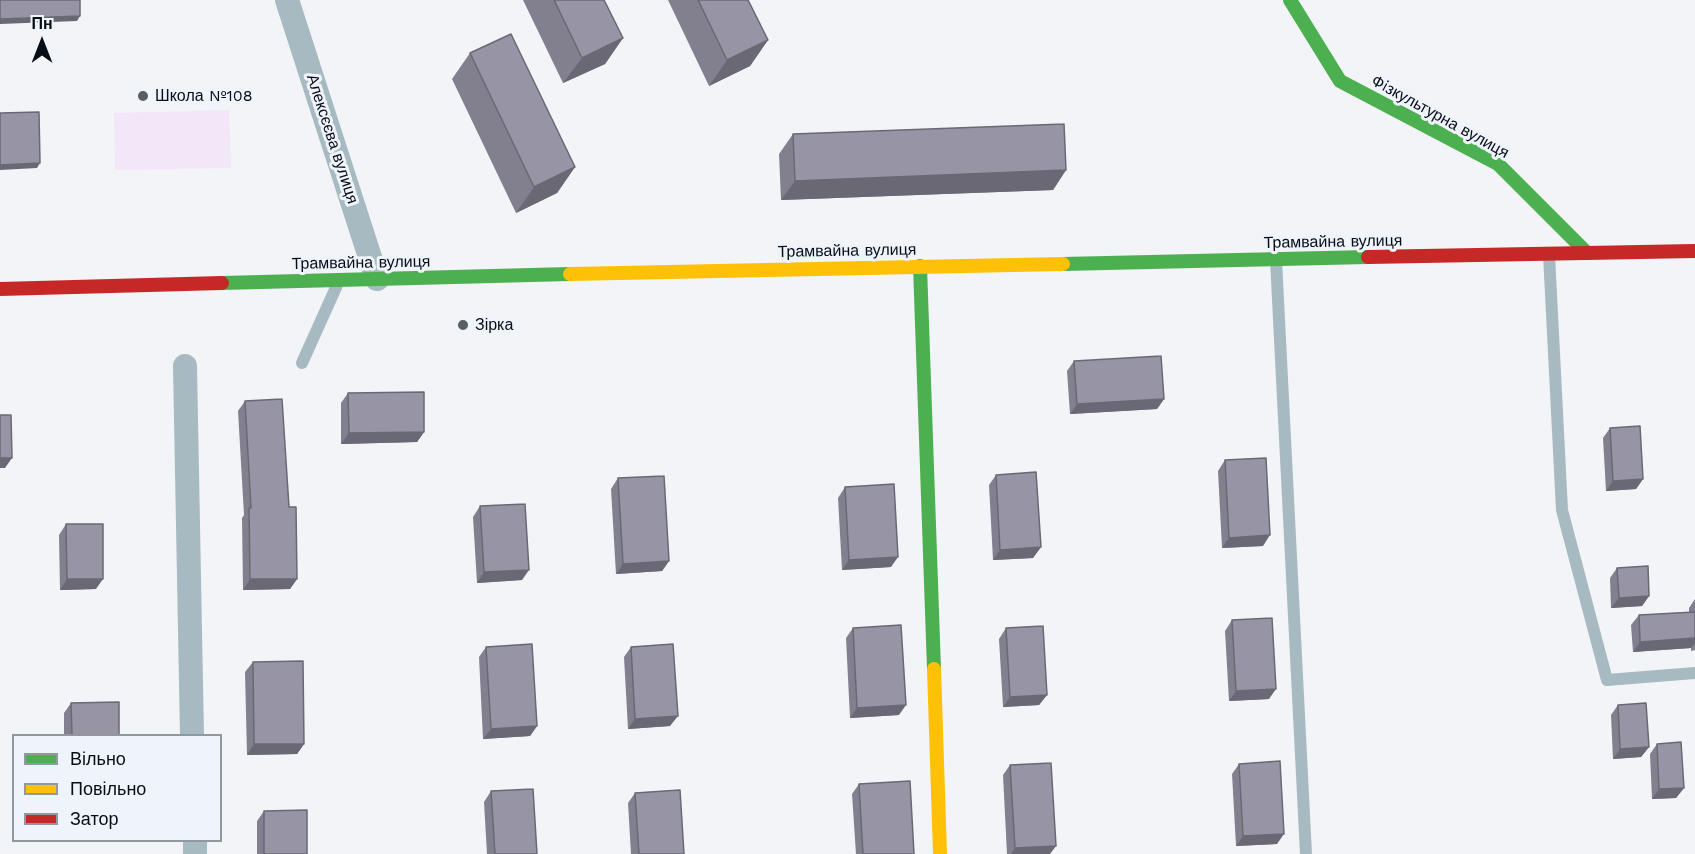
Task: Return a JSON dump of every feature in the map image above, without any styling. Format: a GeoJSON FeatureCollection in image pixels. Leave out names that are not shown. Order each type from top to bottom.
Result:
{"type":"FeatureCollection","features":[{"type":"Feature","properties":{"kind":"street","name":"Алексєєва вулиця"},"geometry":{"type":"LineString","coordinates":[[287,0],[377,279]]}},
{"type":"Feature","properties":{"kind":"street","name":"Фiзкультурна вулиця"},"geometry":{"type":"LineString","coordinates":[[1290,0],[1340,81],[1498,164],[1587,253]]}},
{"type":"Feature","properties":{"kind":"street","name":"Трамвайна вулиця"},"geometry":{"type":"LineString","coordinates":[[0,289],[920,266],[1695,251]]}},
{"type":"Feature","properties":{"kind":"street"},"geometry":{"type":"LineString","coordinates":[[920,266],[940,854]]}},
{"type":"Feature","properties":{"kind":"street"},"geometry":{"type":"LineString","coordinates":[[184,366],[192,734]]}},
{"type":"Feature","properties":{"kind":"lane"},"geometry":{"type":"LineString","coordinates":[[1549,254],[1562,510],[1607,680],[1695,673]]}},
{"type":"Feature","properties":{"kind":"lane"},"geometry":{"type":"LineString","coordinates":[[1276,259],[1306,854]]}},
{"type":"Feature","properties":{"kind":"lane"},"geometry":{"type":"LineString","coordinates":[[302,363],[340,280]]}},
{"type":"Feature","properties":{"kind":"shaded area"},"geometry":{"type":"Polygon","coordinates":[[[229,110],[231,168],[115,170],[114,113],[229,110]]]}},
{"type":"Feature","properties":{"kind":"building"},"geometry":{"type":"Polygon","coordinates":[[[0,0],[80,0],[80,16],[0,19],[0,0]]]}},
{"type":"Feature","properties":{"kind":"building"},"geometry":{"type":"Polygon","coordinates":[[[554,0],[604,0],[623,38],[582,58],[554,0]]]}},
{"type":"Feature","properties":{"kind":"building"},"geometry":{"type":"Polygon","coordinates":[[[698,0],[748,0],[768,40],[727,60],[698,0]]]}},
{"type":"Feature","properties":{"kind":"building"},"geometry":{"type":"Polygon","coordinates":[[[511,34],[575,167],[534,187],[470,53],[511,34]]]}},
{"type":"Feature","properties":{"kind":"building"},"geometry":{"type":"Polygon","coordinates":[[[39,112],[40,163],[0,165],[0,113],[39,112]]]}},
{"type":"Feature","properties":{"kind":"building"},"geometry":{"type":"Polygon","coordinates":[[[1064,124],[1066,170],[795,181],[793,134],[1064,124]]]}},
{"type":"Feature","properties":{"kind":"building"},"geometry":{"type":"Polygon","coordinates":[[[1161,356],[1164,399],[1077,404],[1074,361],[1161,356]]]}},
{"type":"Feature","properties":{"kind":"building"},"geometry":{"type":"Polygon","coordinates":[[[424,392],[424,432],[349,433],[348,393],[424,392]]]}},
{"type":"Feature","properties":{"kind":"building"},"geometry":{"type":"Polygon","coordinates":[[[282,399],[289,507],[296,507],[297,579],[250,579],[249,508],[251,508],[245,401],[282,399]]]}},
{"type":"Feature","properties":{"kind":"building"},"geometry":{"type":"Polygon","coordinates":[[[0,415],[11,415],[12,458],[0,458],[0,415]]]}},
{"type":"Feature","properties":{"kind":"building"},"geometry":{"type":"Polygon","coordinates":[[[1640,426],[1643,479],[1613,481],[1610,428],[1640,426]]]}},
{"type":"Feature","properties":{"kind":"building"},"geometry":{"type":"Polygon","coordinates":[[[1266,458],[1270,535],[1229,538],[1225,460],[1266,458]]]}},
{"type":"Feature","properties":{"kind":"building"},"geometry":{"type":"Polygon","coordinates":[[[1036,472],[1041,547],[1000,550],[996,475],[1036,472]]]}},
{"type":"Feature","properties":{"kind":"building"},"geometry":{"type":"Polygon","coordinates":[[[664,476],[669,561],[623,564],[618,478],[664,476]]]}},
{"type":"Feature","properties":{"kind":"building"},"geometry":{"type":"Polygon","coordinates":[[[894,484],[898,557],[849,560],[845,487],[894,484]]]}},
{"type":"Feature","properties":{"kind":"building"},"geometry":{"type":"Polygon","coordinates":[[[525,504],[529,570],[484,572],[480,506],[525,504]]]}},
{"type":"Feature","properties":{"kind":"building"},"geometry":{"type":"Polygon","coordinates":[[[66,524],[103,524],[103,579],[67,579],[66,524]]]}},
{"type":"Feature","properties":{"kind":"building"},"geometry":{"type":"Polygon","coordinates":[[[1648,566],[1649,596],[1619,598],[1617,568],[1648,566]]]}},
{"type":"Feature","properties":{"kind":"building"},"geometry":{"type":"Polygon","coordinates":[[[1695,612],[1695,638],[1640,642],[1639,615],[1695,612]]]}},
{"type":"Feature","properties":{"kind":"building"},"geometry":{"type":"Polygon","coordinates":[[[1272,618],[1276,689],[1236,691],[1232,620],[1272,618]]]}},
{"type":"Feature","properties":{"kind":"building"},"geometry":{"type":"Polygon","coordinates":[[[901,625],[906,705],[857,708],[853,628],[901,625]]]}},
{"type":"Feature","properties":{"kind":"building"},"geometry":{"type":"Polygon","coordinates":[[[1043,626],[1047,695],[1010,697],[1006,628],[1043,626]]]}},
{"type":"Feature","properties":{"kind":"building"},"geometry":{"type":"Polygon","coordinates":[[[532,644],[537,726],[491,729],[486,647],[532,644]]]}},
{"type":"Feature","properties":{"kind":"building"},"geometry":{"type":"Polygon","coordinates":[[[673,644],[678,716],[635,719],[631,647],[673,644]]]}},
{"type":"Feature","properties":{"kind":"building"},"geometry":{"type":"Polygon","coordinates":[[[303,661],[304,744],[254,744],[253,662],[303,661]]]}},
{"type":"Feature","properties":{"kind":"building"},"geometry":{"type":"Polygon","coordinates":[[[119,702],[119,734],[72,734],[71,703],[119,702]]]}},
{"type":"Feature","properties":{"kind":"building"},"geometry":{"type":"Polygon","coordinates":[[[1646,703],[1649,747],[1620,749],[1618,705],[1646,703]]]}},
{"type":"Feature","properties":{"kind":"building"},"geometry":{"type":"Polygon","coordinates":[[[1681,742],[1684,788],[1659,789],[1657,744],[1681,742]]]}},
{"type":"Feature","properties":{"kind":"building"},"geometry":{"type":"Polygon","coordinates":[[[1280,761],[1284,834],[1243,836],[1239,764],[1280,761]]]}},
{"type":"Feature","properties":{"kind":"building"},"geometry":{"type":"Polygon","coordinates":[[[1051,763],[1056,846],[1015,848],[1010,765],[1051,763]]]}},
{"type":"Feature","properties":{"kind":"building"},"geometry":{"type":"Polygon","coordinates":[[[910,781],[914,854],[863,854],[859,784],[910,781]]]}},
{"type":"Feature","properties":{"kind":"building"},"geometry":{"type":"Polygon","coordinates":[[[533,789],[537,854],[495,854],[491,791],[533,789]]]}},
{"type":"Feature","properties":{"kind":"building"},"geometry":{"type":"Polygon","coordinates":[[[680,790],[684,854],[639,854],[635,793],[680,790]]]}},
{"type":"Feature","properties":{"kind":"building"},"geometry":{"type":"Polygon","coordinates":[[[307,810],[307,854],[264,854],[264,811],[307,810]]]}},
{"type":"Feature","properties":{"kind":"traffic: fast"},"geometry":{"type":"LineString","coordinates":[[1290,0],[1340,81],[1498,164],[1587,253]]}},
{"type":"Feature","properties":{"kind":"traffic: fast"},"geometry":{"type":"LineString","coordinates":[[1063,264],[1368,257]]}},
{"type":"Feature","properties":{"kind":"traffic: fast"},"geometry":{"type":"LineString","coordinates":[[920,266],[934,669]]}},
{"type":"Feature","properties":{"kind":"traffic: fast"},"geometry":{"type":"LineString","coordinates":[[222,283],[570,274]]}},
{"type":"Feature","properties":{"kind":"traffic: slow"},"geometry":{"type":"LineString","coordinates":[[570,274],[1063,264]]}},
{"type":"Feature","properties":{"kind":"traffic: slow"},"geometry":{"type":"LineString","coordinates":[[934,669],[940,854]]}},
{"type":"Feature","properties":{"kind":"traffic: jam"},"geometry":{"type":"LineString","coordinates":[[1368,257],[1695,251]]}},
{"type":"Feature","properties":{"kind":"traffic: jam"},"geometry":{"type":"LineString","coordinates":[[0,289],[222,283]]}},
{"type":"Feature","properties":{"kind":"place","name":"Школа №108"},"geometry":{"type":"Point","coordinates":[143,96]}},
{"type":"Feature","properties":{"kind":"place","name":"Зірка"},"geometry":{"type":"Point","coordinates":[463,325]}}]}
